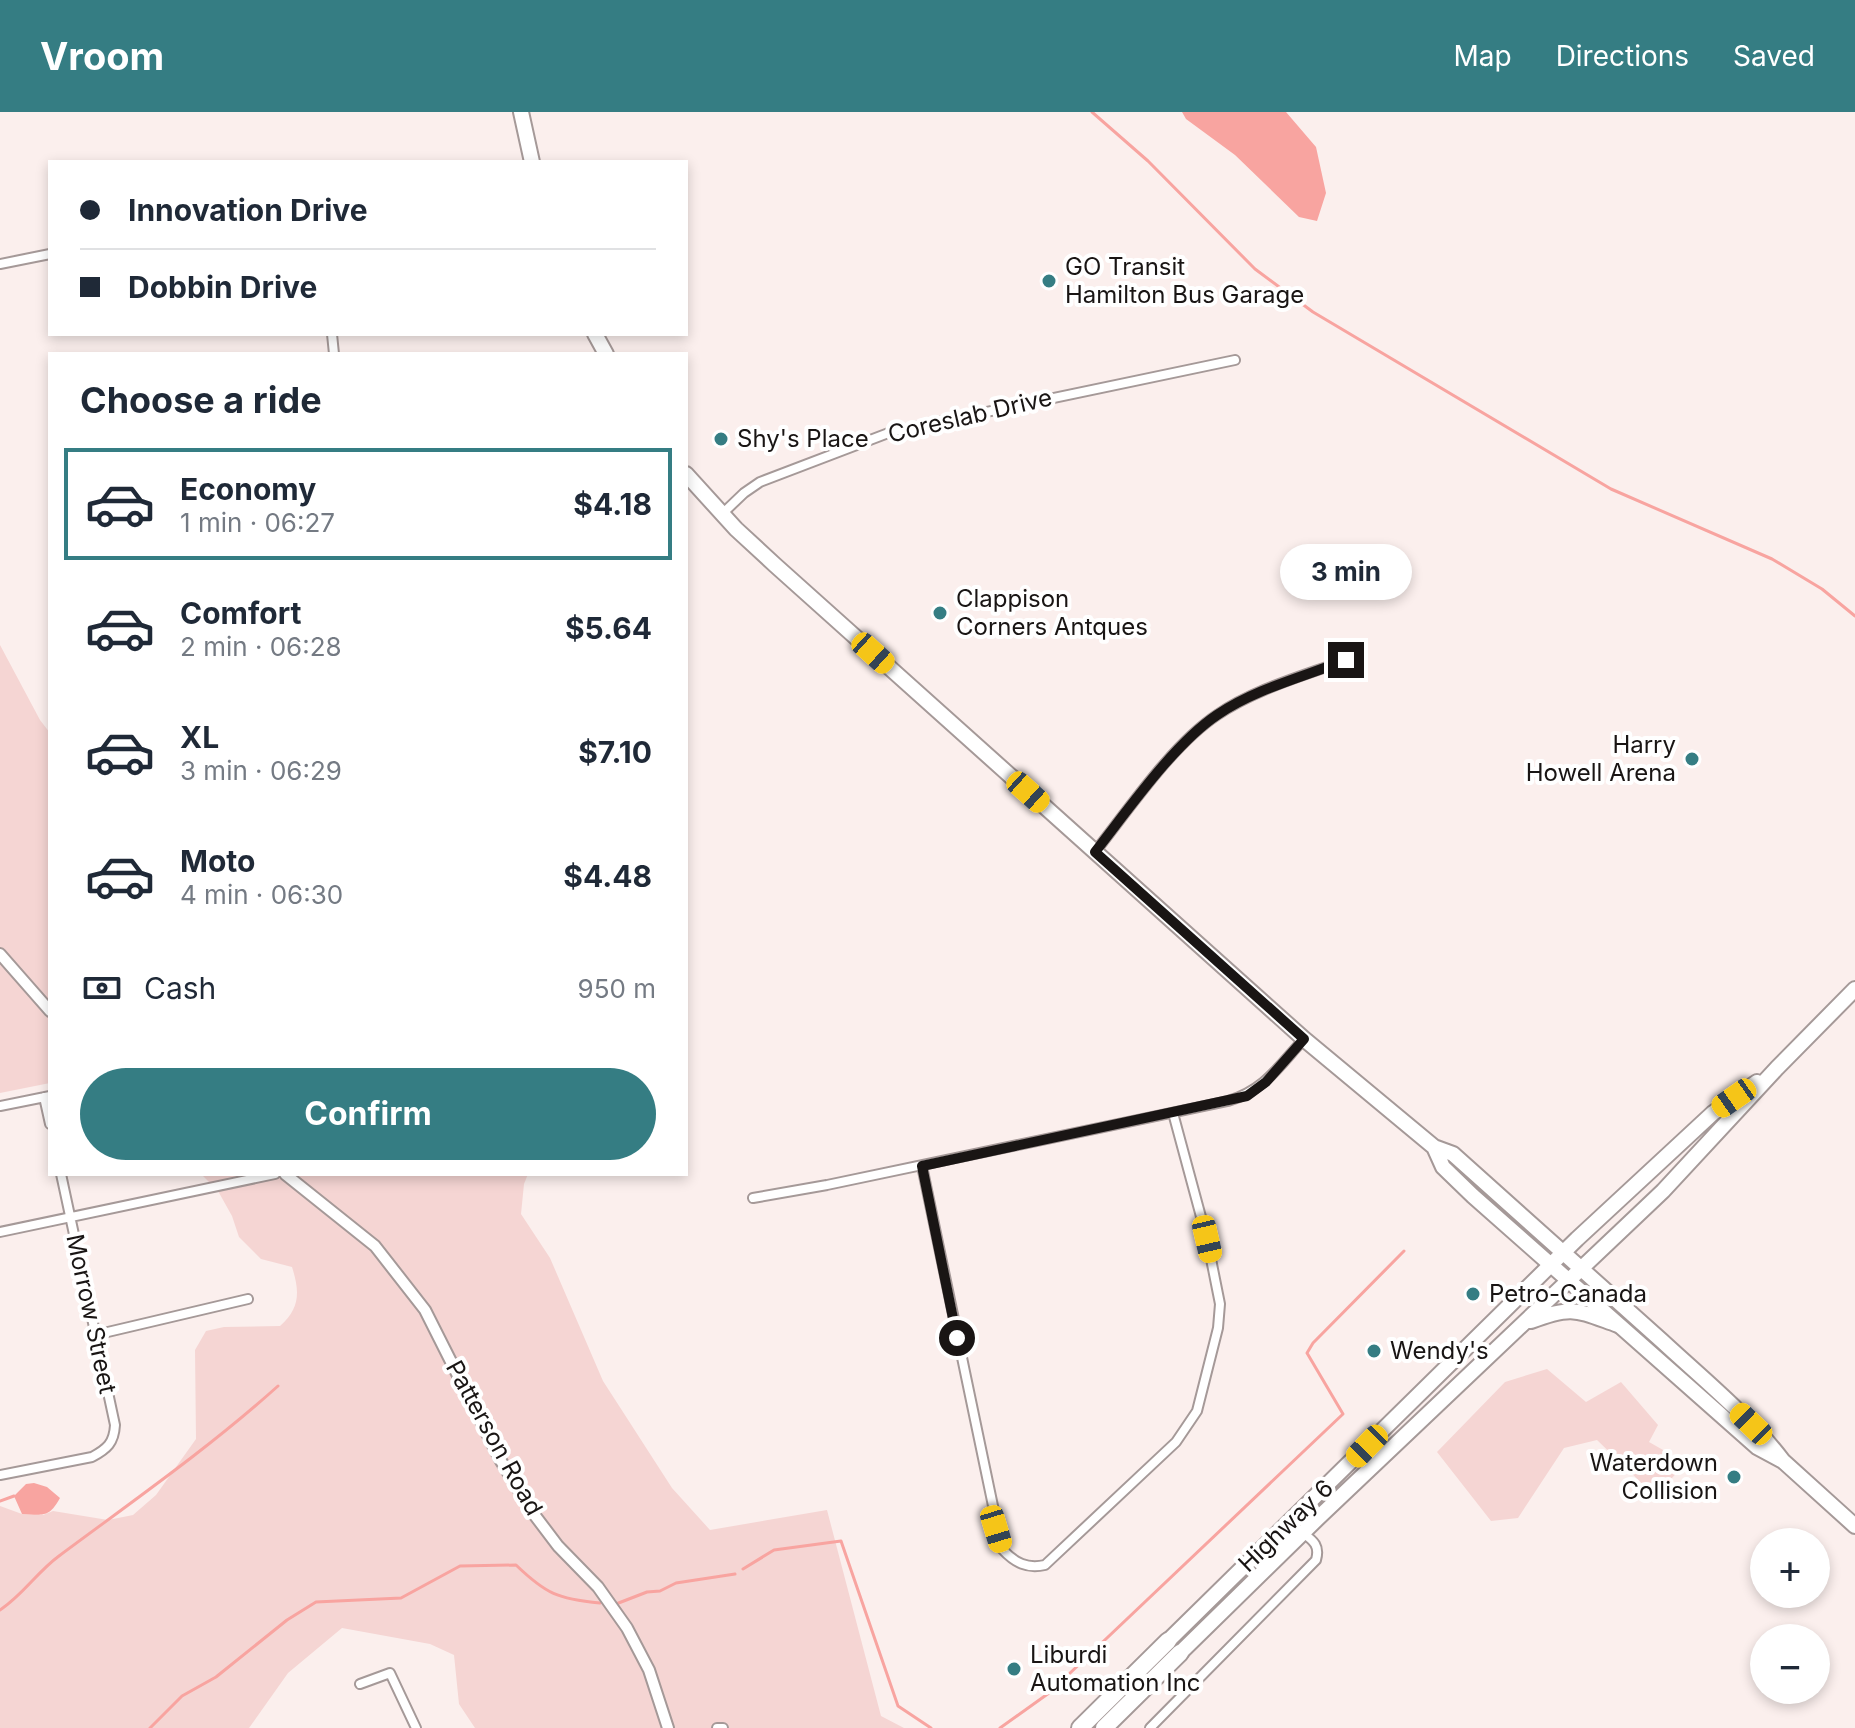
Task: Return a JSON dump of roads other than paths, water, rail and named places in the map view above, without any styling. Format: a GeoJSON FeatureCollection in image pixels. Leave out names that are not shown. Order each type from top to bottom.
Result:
{"type":"FeatureCollection","features":[{"type":"Feature","properties":{"kind":"highway","name":"Highway 6"},"geometry":{"type":"LineString","coordinates":[[1080,1728],[1174,1647]]}},
{"type":"Feature","properties":{"kind":"highway","name":"Highway 6"},"geometry":{"type":"LineString","coordinates":[[1104,1728],[1174,1647]]}},
{"type":"Feature","properties":{"kind":"main road"},"geometry":{"type":"LineString","coordinates":[[521,112],[532,160]]}},
{"type":"Feature","properties":{"kind":"main road"},"geometry":{"type":"LineString","coordinates":[[688,476],[722,514],[1304,1039],[1434,1147],[1453,1154],[1582,1269],[1718,1392],[1767,1440],[1783,1461],[1855,1526]]}},
{"type":"Feature","properties":{"kind":"main road","name":"Highway 6"},"geometry":{"type":"LineString","coordinates":[[1174,1647],[1303,1533],[1663,1191],[1855,989]]}},
{"type":"Feature","properties":{"kind":"main road","name":"Highway 6"},"geometry":{"type":"LineString","coordinates":[[1174,1647],[1307,1506],[1563,1252],[1713,1113],[1777,1068]]}},
{"type":"Feature","properties":{"kind":"main road"},"geometry":{"type":"LineString","coordinates":[[1434,1147],[1443,1167],[1551,1265],[1757,1447],[1783,1461]]}},
{"type":"Feature","properties":{"kind":"main road"},"geometry":{"type":"LineString","coordinates":[[1523,1324],[1555,1311],[1569,1309],[1618,1325]]}},
{"type":"Feature","properties":{"kind":"street"},"geometry":{"type":"LineString","coordinates":[[0,264],[48,254]]}},
{"type":"Feature","properties":{"kind":"street","name":"Coreslab Drive"},"geometry":{"type":"LineString","coordinates":[[722,514],[760,482],[891,432],[1235,360]]}},
{"type":"Feature","properties":{"kind":"street"},"geometry":{"type":"LineString","coordinates":[[1095,852],[1187,740],[1214,716],[1243,699],[1346,660]]}},
{"type":"Feature","properties":{"kind":"street"},"geometry":{"type":"LineString","coordinates":[[0,954],[48,1009]]}},
{"type":"Feature","properties":{"kind":"street"},"geometry":{"type":"LineString","coordinates":[[753,1198],[922,1166],[1247,1096],[1266,1082],[1304,1039]]}},
{"type":"Feature","properties":{"kind":"street"},"geometry":{"type":"LineString","coordinates":[[0,1106],[47,1096]]}},
{"type":"Feature","properties":{"kind":"street"},"geometry":{"type":"LineString","coordinates":[[922,1166],[1002,1549],[1025,1566],[1045,1565],[1176,1442],[1197,1411],[1204,1389],[1218,1328],[1220,1304],[1207,1239],[1173,1113]]}},
{"type":"Feature","properties":{"kind":"street","name":"Morrow Street"},"geometry":{"type":"LineString","coordinates":[[0,1475],[92,1457],[114,1440],[115,1425],[61,1176]]}},
{"type":"Feature","properties":{"kind":"street"},"geometry":{"type":"LineString","coordinates":[[0,1232],[266,1176]]}},
{"type":"Feature","properties":{"kind":"street","name":"Patterson Road"},"geometry":{"type":"LineString","coordinates":[[288,1176],[375,1246],[425,1310],[501,1461],[533,1513],[558,1546],[598,1587],[627,1628],[649,1670],[668,1728]]}},
{"type":"Feature","properties":{"kind":"street"},"geometry":{"type":"LineString","coordinates":[[95,1335],[248,1299]]}},
{"type":"Feature","properties":{"kind":"street"},"geometry":{"type":"LineString","coordinates":[[1307,1506],[1318,1518]]}},
{"type":"Feature","properties":{"kind":"street"},"geometry":{"type":"LineString","coordinates":[[1150,1728],[1316,1560],[1318,1547],[1303,1533]]}},
{"type":"Feature","properties":{"kind":"street"},"geometry":{"type":"LineString","coordinates":[[360,1684],[390,1673],[416,1728]]}},
{"type":"Feature","properties":{"kind":"street"},"geometry":{"type":"LineString","coordinates":[[717,1728],[723,1728]]}},
{"type":"Feature","properties":{"kind":"waterway"},"geometry":{"type":"LineString","coordinates":[[1092,112],[1148,161],[1255,269],[1313,312],[1611,489],[1772,559],[1822,589],[1855,616]]}},
{"type":"Feature","properties":{"kind":"waterway"},"geometry":{"type":"LineString","coordinates":[[1000,1728],[1049,1693],[1343,1414],[1307,1353],[1313,1343],[1404,1251]]}},
{"type":"Feature","properties":{"kind":"waterway"},"geometry":{"type":"LineString","coordinates":[[0,1610],[51,1562],[198,1453],[278,1386]]}},
{"type":"Feature","properties":{"kind":"waterway"},"geometry":{"type":"LineString","coordinates":[[0,1501],[14,1496]]}},
{"type":"Feature","properties":{"kind":"waterway"},"geometry":{"type":"LineString","coordinates":[[743,1569],[774,1550],[841,1541],[898,1706],[931,1728]]}},
{"type":"Feature","properties":{"kind":"waterway"},"geometry":{"type":"LineString","coordinates":[[150,1728],[182,1696],[216,1677],[287,1620],[316,1602],[401,1598],[460,1566],[516,1565],[545,1589],[573,1599],[600,1603]]}},
{"type":"Feature","properties":{"kind":"waterway"},"geometry":{"type":"LineString","coordinates":[[616,1604],[676,1583],[735,1574]]}},
{"type":"Feature","properties":{"kind":"place","name":"GO Transit Hamilton Bus Garage"},"geometry":{"type":"Point","coordinates":[1049,281]}},
{"type":"Feature","properties":{"kind":"place","name":"Shy's Place"},"geometry":{"type":"Point","coordinates":[721,439]}},
{"type":"Feature","properties":{"kind":"place","name":"Clappison Corners Antques"},"geometry":{"type":"Point","coordinates":[940,613]}},
{"type":"Feature","properties":{"kind":"place","name":"Harry Howell Arena"},"geometry":{"type":"Point","coordinates":[1692,759]}},
{"type":"Feature","properties":{"kind":"place","name":"Petro-Canada"},"geometry":{"type":"Point","coordinates":[1473,1294]}},
{"type":"Feature","properties":{"kind":"place","name":"Wendy's"},"geometry":{"type":"Point","coordinates":[1374,1351]}},
{"type":"Feature","properties":{"kind":"place","name":"Waterdown Collision"},"geometry":{"type":"Point","coordinates":[1734,1477]}},
{"type":"Feature","properties":{"kind":"place","name":"Liburdi Automation Inc"},"geometry":{"type":"Point","coordinates":[1014,1669]}}]}
